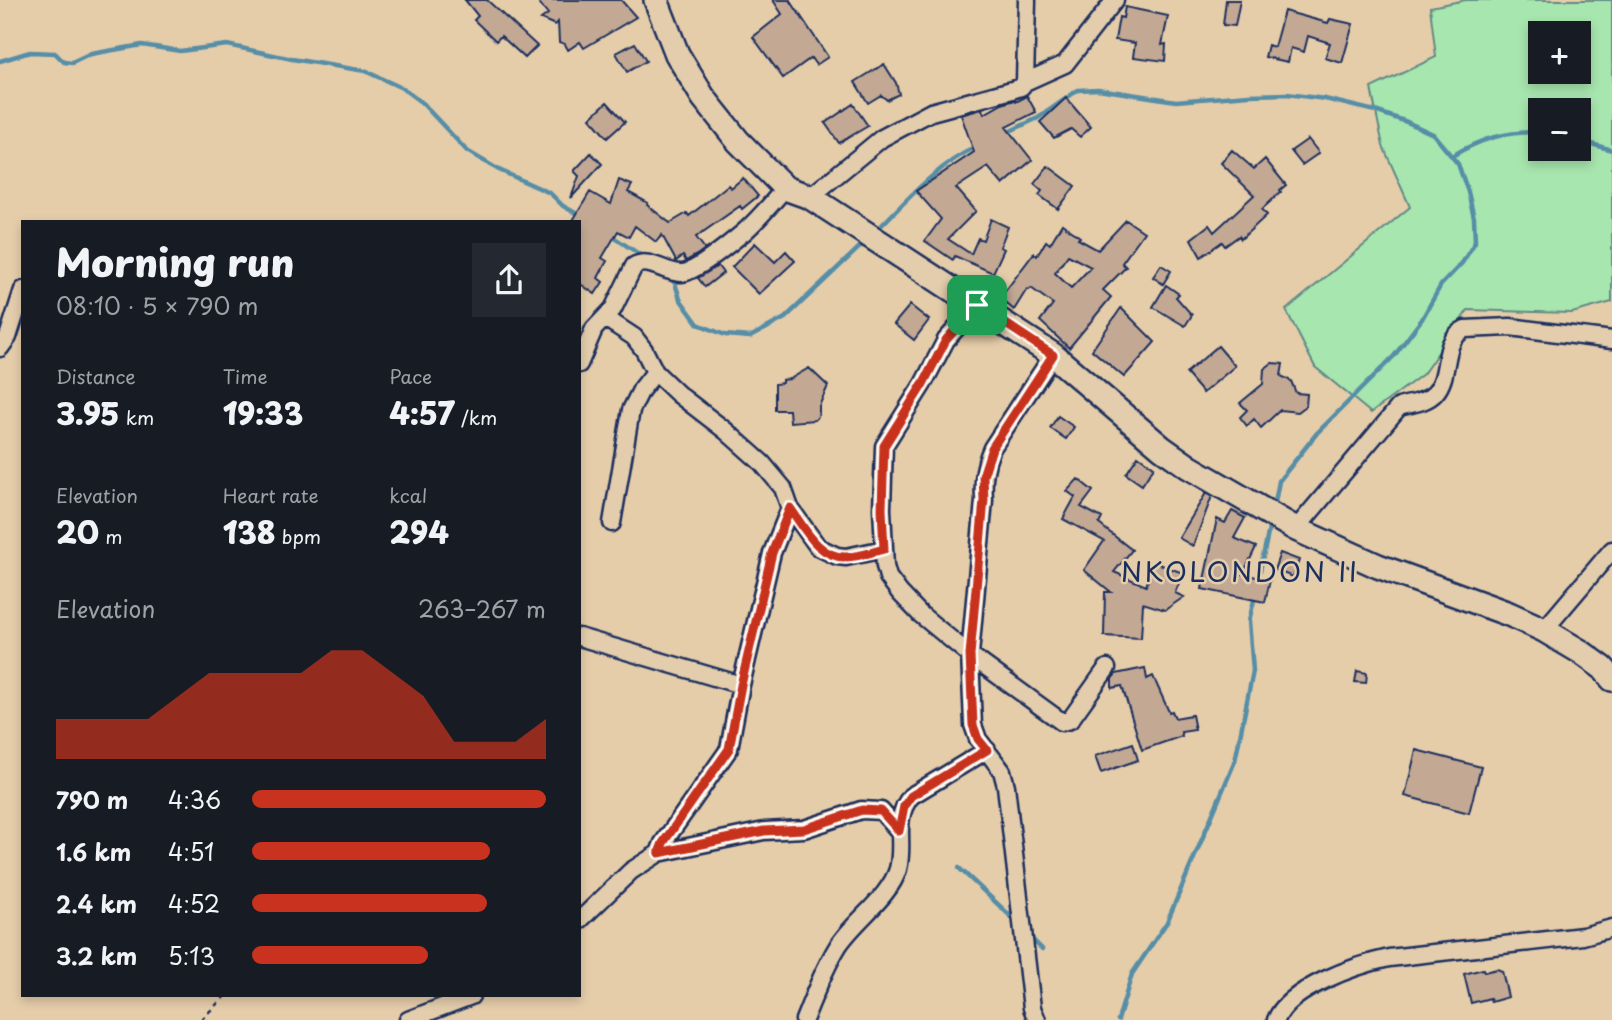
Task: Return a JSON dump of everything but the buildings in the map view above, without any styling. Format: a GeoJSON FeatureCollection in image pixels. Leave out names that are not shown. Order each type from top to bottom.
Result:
{"type":"FeatureCollection","features":[{"type":"Feature","properties":{"kind":"street"},"geometry":{"type":"LineString","coordinates":[[656,0],[677,54],[703,97],[738,141],[785,188],[810,197],[1053,355],[1162,448],[1189,467],[1296,529],[1378,566],[1545,630],[1603,668],[1612,679]]}},
{"type":"Feature","properties":{"kind":"street"},"geometry":{"type":"LineString","coordinates":[[1025,82],[1027,0]]}},
{"type":"Feature","properties":{"kind":"street"},"geometry":{"type":"LineString","coordinates":[[810,197],[882,138],[931,113],[1021,87],[1025,82],[1065,64],[1115,0]]}},
{"type":"Feature","properties":{"kind":"street"},"geometry":{"type":"LineString","coordinates":[[581,359],[594,329],[613,309],[634,266],[647,263],[677,273],[690,271],[744,232],[785,188]]}},
{"type":"Feature","properties":{"kind":"street"},"geometry":{"type":"LineString","coordinates":[[0,348],[8,337],[21,296]]}},
{"type":"Feature","properties":{"kind":"street"},"geometry":{"type":"LineString","coordinates":[[977,305],[946,340],[923,384],[884,446],[882,509],[888,577],[900,593],[970,655],[1062,722],[1070,720],[1107,668]]}},
{"type":"Feature","properties":{"kind":"street"},"geometry":{"type":"LineString","coordinates":[[605,318],[634,337],[644,349],[655,372],[678,394],[762,463],[783,488],[790,508],[818,547],[846,557],[884,549]]}},
{"type":"Feature","properties":{"kind":"street"},"geometry":{"type":"LineString","coordinates":[[1296,529],[1399,407],[1420,402],[1435,393],[1441,383],[1451,342],[1459,332],[1465,329],[1510,327],[1612,340]]}},
{"type":"Feature","properties":{"kind":"street"},"geometry":{"type":"LineString","coordinates":[[1037,1020],[1032,1008],[1006,786],[1002,771],[978,739],[973,725],[970,655],[986,460],[1053,355]]}},
{"type":"Feature","properties":{"kind":"street"},"geometry":{"type":"LineString","coordinates":[[612,523],[631,410],[641,390],[655,372]]}},
{"type":"Feature","properties":{"kind":"street"},"geometry":{"type":"LineString","coordinates":[[659,853],[663,843],[729,749],[772,553],[790,508]]}},
{"type":"Feature","properties":{"kind":"street"},"geometry":{"type":"LineString","coordinates":[[1545,630],[1612,550]]}},
{"type":"Feature","properties":{"kind":"street"},"geometry":{"type":"LineString","coordinates":[[581,638],[741,685]]}},
{"type":"Feature","properties":{"kind":"street"},"geometry":{"type":"LineString","coordinates":[[804,1020],[839,944],[890,884],[897,871],[899,831],[904,806],[911,796],[987,750]]}},
{"type":"Feature","properties":{"kind":"street"},"geometry":{"type":"LineString","coordinates":[[581,919],[631,871],[659,853],[764,831],[804,829],[862,810],[881,811],[899,831]]}},
{"type":"Feature","properties":{"kind":"street"},"geometry":{"type":"LineString","coordinates":[[1276,1020],[1289,1001],[1302,991],[1369,963],[1389,958],[1583,936],[1612,928]]}},
{"type":"Feature","properties":{"kind":"street"},"geometry":{"type":"LineString","coordinates":[[408,1020],[468,997]]}},
{"type":"Feature","properties":{"kind":"path"},"geometry":{"type":"LineString","coordinates":[[201,1020],[224,997]]}},
{"type":"Feature","properties":{"kind":"green space"},"geometry":{"type":"Polygon","coordinates":[[[1466,0],[1612,0],[1612,302],[1572,313],[1468,310],[1423,374],[1371,413],[1315,367],[1286,310],[1410,207],[1383,146],[1371,88],[1436,57],[1430,7],[1466,0]]]}},
{"type":"Feature","properties":{"kind":"waterway"},"geometry":{"type":"LineString","coordinates":[[0,61],[30,52],[55,53],[64,62],[72,63],[91,54],[142,45],[180,51],[227,45],[365,71],[402,88],[422,103],[467,151],[499,170],[550,193],[563,206],[581,216]]}},
{"type":"Feature","properties":{"kind":"waterway"},"geometry":{"type":"LineString","coordinates":[[1006,133],[1038,118],[1078,90],[1098,89],[1176,101],[1287,94],[1325,99],[1407,122],[1433,134],[1458,164],[1474,218],[1475,242],[1462,263],[1441,285],[1422,319],[1394,356],[1317,433],[1279,481],[1274,508]]}},
{"type":"Feature","properties":{"kind":"waterway"},"geometry":{"type":"LineString","coordinates":[[1452,156],[1494,137],[1528,132]]}},
{"type":"Feature","properties":{"kind":"waterway"},"geometry":{"type":"LineString","coordinates":[[1591,144],[1612,150]]}},
{"type":"Feature","properties":{"kind":"waterway"},"geometry":{"type":"LineString","coordinates":[[876,231],[935,174],[976,147]]}},
{"type":"Feature","properties":{"kind":"waterway"},"geometry":{"type":"LineString","coordinates":[[612,236],[645,258]]}},
{"type":"Feature","properties":{"kind":"waterway"},"geometry":{"type":"LineString","coordinates":[[668,277],[675,283],[680,299],[698,324],[725,335],[750,337],[785,318],[865,242]]}},
{"type":"Feature","properties":{"kind":"waterway"},"geometry":{"type":"LineString","coordinates":[[1258,580],[1270,524]]}},
{"type":"Feature","properties":{"kind":"waterway"},"geometry":{"type":"LineString","coordinates":[[1118,1020],[1132,974],[1167,922],[1235,761],[1253,671],[1249,621],[1255,596]]}},
{"type":"Feature","properties":{"kind":"waterway"},"geometry":{"type":"LineString","coordinates":[[959,868],[1018,923]]}},
{"type":"Feature","properties":{"kind":"waterway"},"geometry":{"type":"LineString","coordinates":[[1028,935],[1042,949]]}},
{"type":"Feature","properties":{"kind":"district","name":"NKOLONDON II"},"geometry":{"type":"Point","coordinates":[1240,570]}},
{"type":"Feature","properties":{"kind":"route"},"geometry":{"type":"LineString","coordinates":[[977,305],[1053,355],[992,448],[983,476],[984,500],[970,655],[973,725],[978,739],[987,750],[911,796],[900,816],[899,831],[881,811],[862,810],[804,829],[764,831],[659,853],[663,843],[729,749],[772,553],[790,508],[818,547],[827,552],[846,557],[884,549],[884,446],[923,384],[946,340],[977,305]]}}]}
